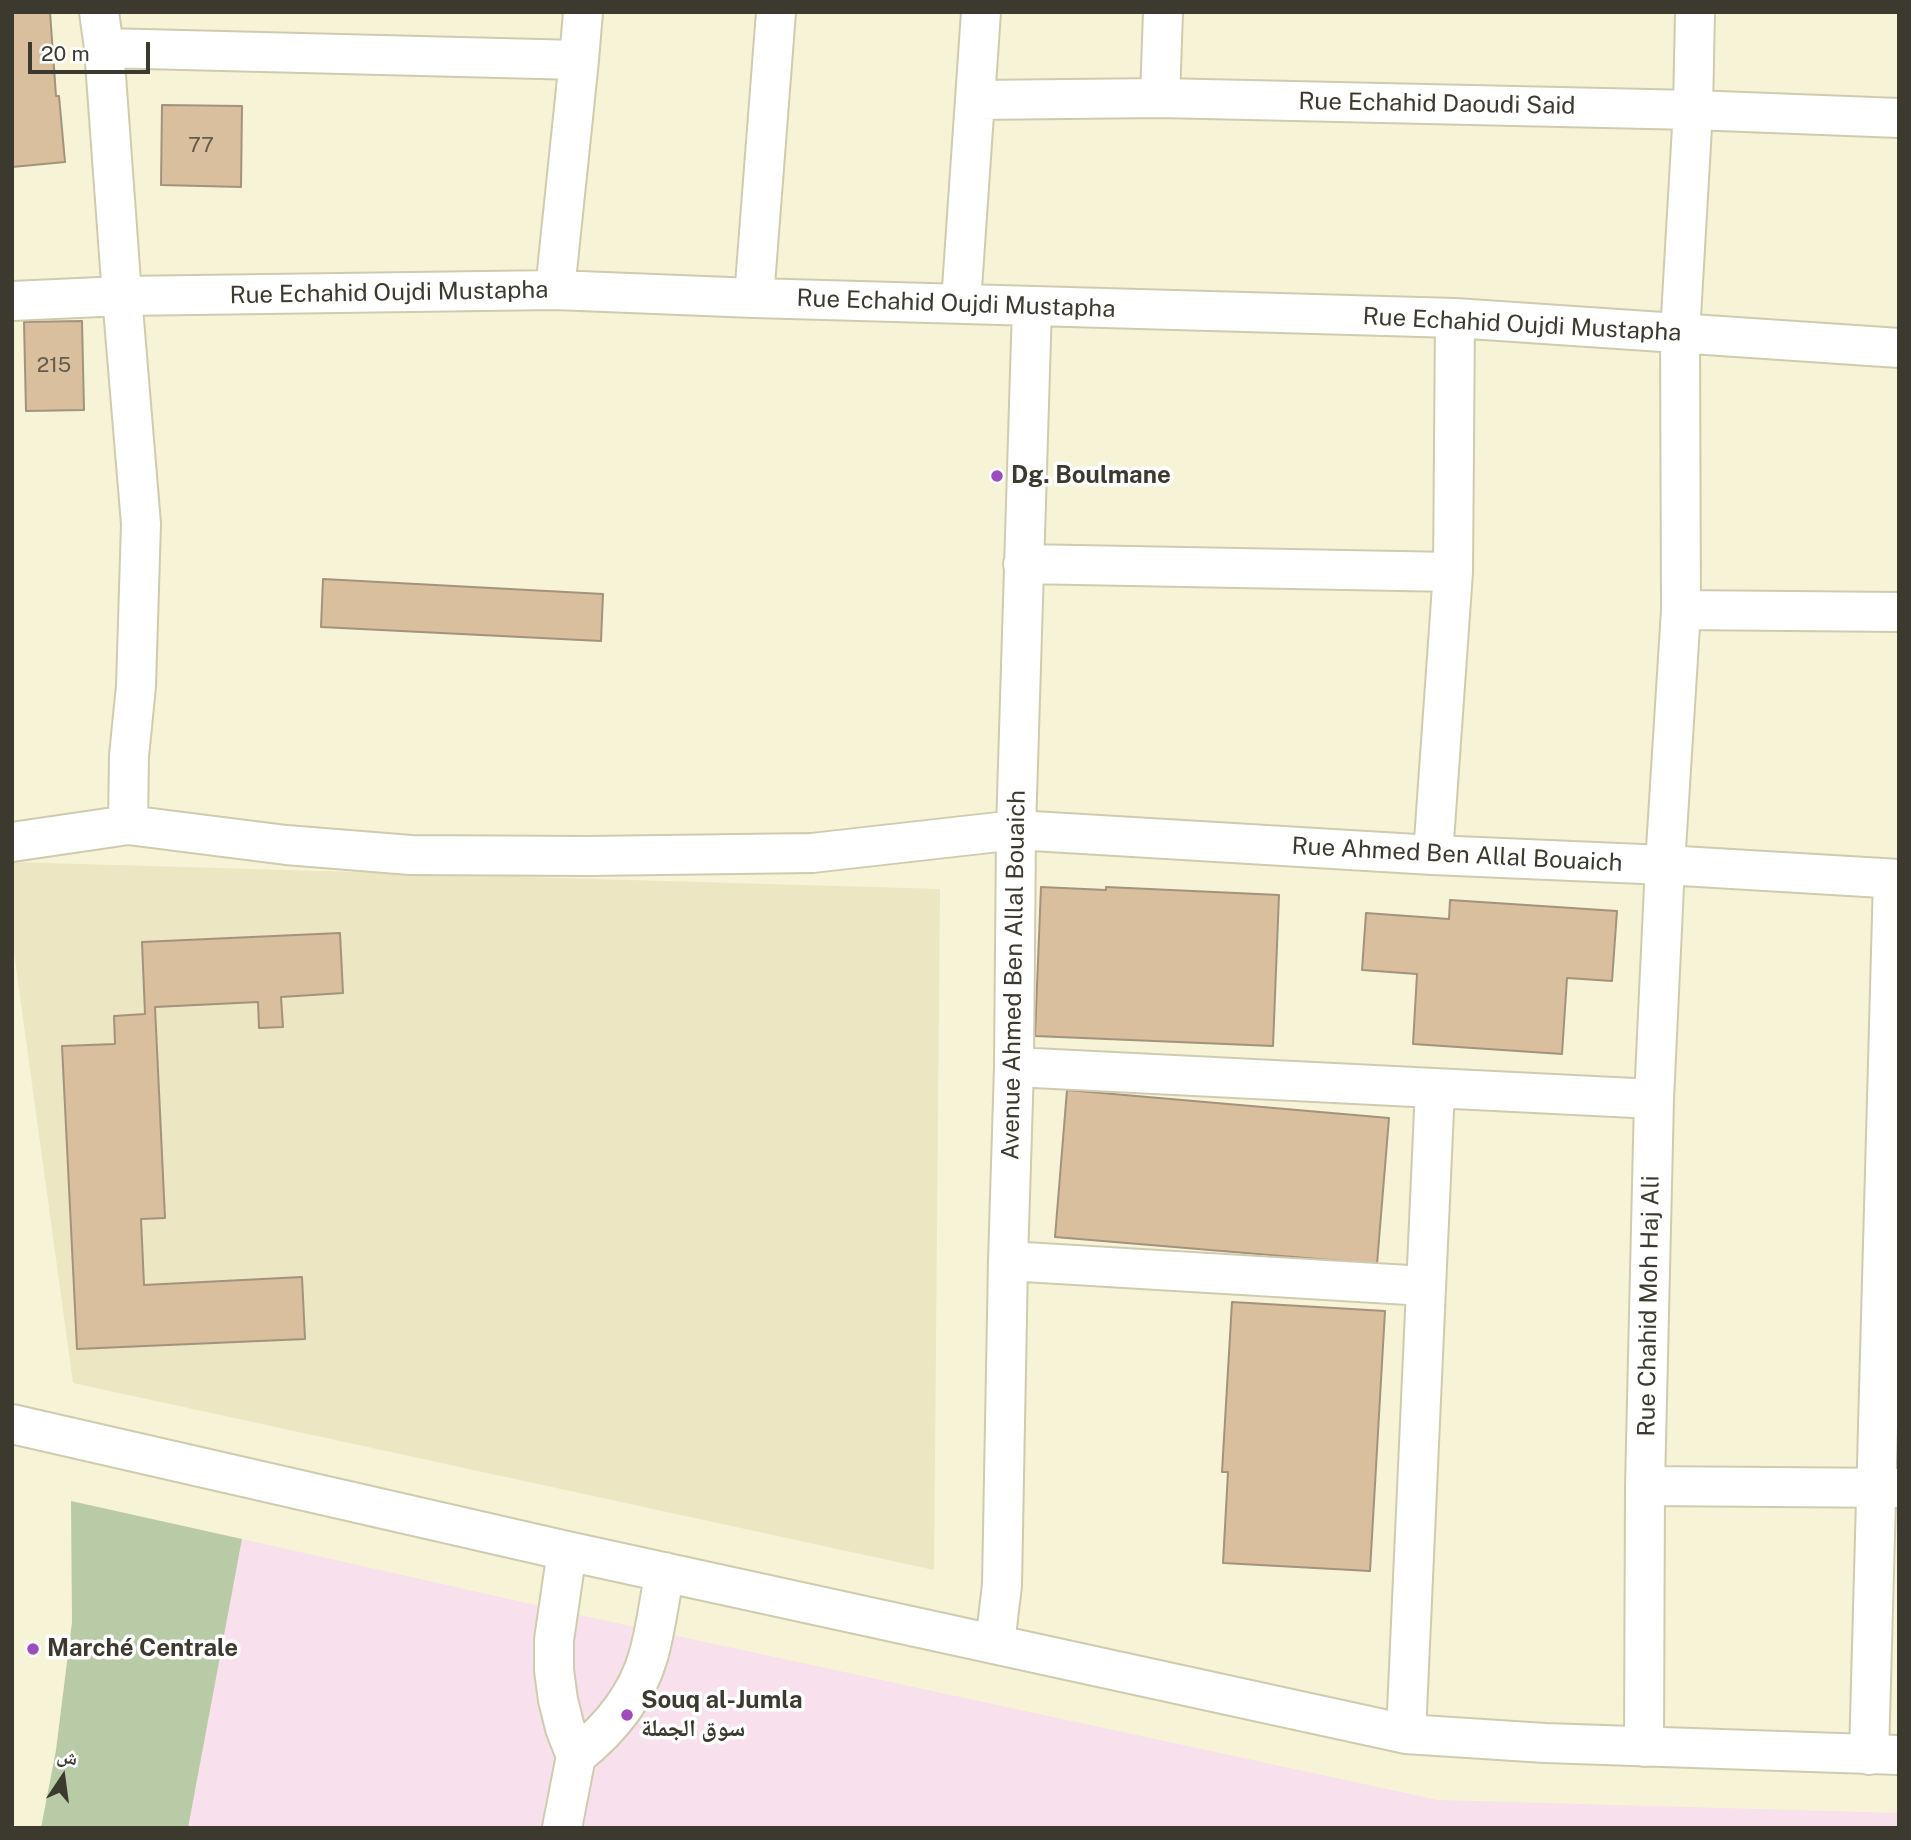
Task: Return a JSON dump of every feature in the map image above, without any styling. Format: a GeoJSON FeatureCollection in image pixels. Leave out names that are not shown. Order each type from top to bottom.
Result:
{"type":"FeatureCollection","features":[{"type":"Feature","properties":{"kind":"street"},"geometry":{"type":"LineString","coordinates":[[555,290],[583,12]]}},
{"type":"Feature","properties":{"kind":"street"},"geometry":{"type":"LineString","coordinates":[[754,298],[776,12]]}},
{"type":"Feature","properties":{"kind":"street"},"geometry":{"type":"LineString","coordinates":[[961,303],[981,12]]}},
{"type":"Feature","properties":{"kind":"street"},"geometry":{"type":"LineString","coordinates":[[1160,97],[1163,12]]}},
{"type":"Feature","properties":{"kind":"street","name":"Rue Chahid Moh Haj Ali"},"geometry":{"type":"LineString","coordinates":[[1644,1747],[1645,1486],[1654,1099],[1681,610],[1680,334],[1693,110],[1695,12]]}},
{"type":"Feature","properties":{"kind":"street"},"geometry":{"type":"LineString","coordinates":[[128,825],[128,767],[136,686],[141,524],[102,30],[579,60]]}},
{"type":"Feature","properties":{"kind":"street","name":"Rue Echahid Daoudi Said"},"geometry":{"type":"LineString","coordinates":[[975,100],[1160,97],[1693,110],[1899,118]]}},
{"type":"Feature","properties":{"kind":"street","name":"Rue Echahid Oujdi Mustapha"},"geometry":{"type":"LineString","coordinates":[[12,301],[122,296],[555,290],[1455,318],[1899,348]]}},
{"type":"Feature","properties":{"kind":"street","name":"Avenue Ahmed Ben Allal Bouaich"},"geometry":{"type":"LineString","coordinates":[[995,1644],[1002,1584],[1014,1067],[1016,830],[1032,306]]}},
{"type":"Feature","properties":{"kind":"street"},"geometry":{"type":"LineString","coordinates":[[1433,855],[1453,572],[1455,318]]}},
{"type":"Feature","properties":{"kind":"street"},"geometry":{"type":"LineString","coordinates":[[1023,564],[1453,572]]}},
{"type":"Feature","properties":{"kind":"street"},"geometry":{"type":"LineString","coordinates":[[1681,610],[1899,612]]}},
{"type":"Feature","properties":{"kind":"street","name":"Rue Ahmed Ben Allal Bouaich"},"geometry":{"type":"LineString","coordinates":[[12,842],[128,825],[286,845],[425,855],[586,856],[812,853],[1016,830],[1896,879]]}},
{"type":"Feature","properties":{"kind":"street"},"geometry":{"type":"LineString","coordinates":[[12,1424],[568,1551],[1406,1734],[1545,1743],[1884,1755],[1896,879]]}},
{"type":"Feature","properties":{"kind":"street"},"geometry":{"type":"LineString","coordinates":[[1014,1067],[1654,1099]]}},
{"type":"Feature","properties":{"kind":"street"},"geometry":{"type":"LineString","coordinates":[[1406,1734],[1434,1088]]}},
{"type":"Feature","properties":{"kind":"street"},"geometry":{"type":"LineString","coordinates":[[1008,1261],[1425,1286]]}},
{"type":"Feature","properties":{"kind":"street"},"geometry":{"type":"LineString","coordinates":[[1645,1486],[1887,1487]]}},
{"type":"Feature","properties":{"kind":"street"},"geometry":{"type":"LineString","coordinates":[[562,1828],[576,1756],[563,1719],[554,1670],[554,1640],[568,1551]]}},
{"type":"Feature","properties":{"kind":"street"},"geometry":{"type":"LineString","coordinates":[[576,1756],[613,1722],[639,1680],[648,1657],[665,1572]]}},
{"type":"Feature","properties":{"kind":"shaded area"},"geometry":{"type":"Polygon","coordinates":[[[12,862],[940,889],[934,1570],[73,1383],[12,938],[12,862]]]}},
{"type":"Feature","properties":{"kind":"shaded area","name":"Souq al-Jumla سوق الجملة"},"geometry":{"type":"Polygon","coordinates":[[[242,1539],[589,1617],[1438,1800],[1899,1813],[1899,1828],[188,1828],[242,1539]]]}},
{"type":"Feature","properties":{"kind":"green space"},"geometry":{"type":"Polygon","coordinates":[[[71,1501],[242,1539],[188,1828],[41,1828],[56,1750],[72,1622],[71,1501]]]}},
{"type":"Feature","properties":{"kind":"building"},"geometry":{"type":"Polygon","coordinates":[[[12,12],[50,12],[56,96],[59,96],[65,162],[12,167],[12,12]]]}},
{"type":"Feature","properties":{"kind":"building"},"geometry":{"type":"Polygon","coordinates":[[[162,105],[242,106],[241,187],[161,185],[162,105]]]}},
{"type":"Feature","properties":{"kind":"building"},"geometry":{"type":"Polygon","coordinates":[[[82,321],[84,410],[26,411],[24,322],[82,321]]]}},
{"type":"Feature","properties":{"kind":"building"},"geometry":{"type":"Polygon","coordinates":[[[323,579],[603,594],[601,641],[321,627],[323,579]]]}},
{"type":"Feature","properties":{"kind":"building"},"geometry":{"type":"Polygon","coordinates":[[[1041,887],[1106,890],[1106,887],[1279,895],[1273,1046],[1035,1036],[1041,887]]]}},
{"type":"Feature","properties":{"kind":"building"},"geometry":{"type":"Polygon","coordinates":[[[1450,900],[1617,911],[1612,981],[1567,978],[1562,1054],[1413,1044],[1417,974],[1362,970],[1366,913],[1449,919],[1450,900]]]}},
{"type":"Feature","properties":{"kind":"building"},"geometry":{"type":"Polygon","coordinates":[[[340,933],[343,993],[281,997],[283,1027],[259,1028],[258,1002],[155,1007],[165,1218],[141,1219],[144,1285],[302,1277],[305,1339],[77,1349],[62,1046],[115,1044],[114,1016],[145,1014],[142,942],[340,933]]]}},
{"type":"Feature","properties":{"kind":"building"},"geometry":{"type":"Polygon","coordinates":[[[1067,1090],[1389,1118],[1377,1264],[1055,1237],[1067,1090]]]}},
{"type":"Feature","properties":{"kind":"building"},"geometry":{"type":"Polygon","coordinates":[[[1232,1302],[1385,1311],[1370,1571],[1223,1563],[1228,1472],[1222,1472],[1232,1302]]]}},
{"type":"Feature","properties":{"kind":"place","name":"Dg. Boulmane"},"geometry":{"type":"Point","coordinates":[997,476]}},
{"type":"Feature","properties":{"kind":"place","name":"Marché Centrale"},"geometry":{"type":"Point","coordinates":[33,1649]}},
{"type":"Feature","properties":{"kind":"place","name":"Souq al-Jumla سوق الجملة"},"geometry":{"type":"Point","coordinates":[627,1715]}}]}
